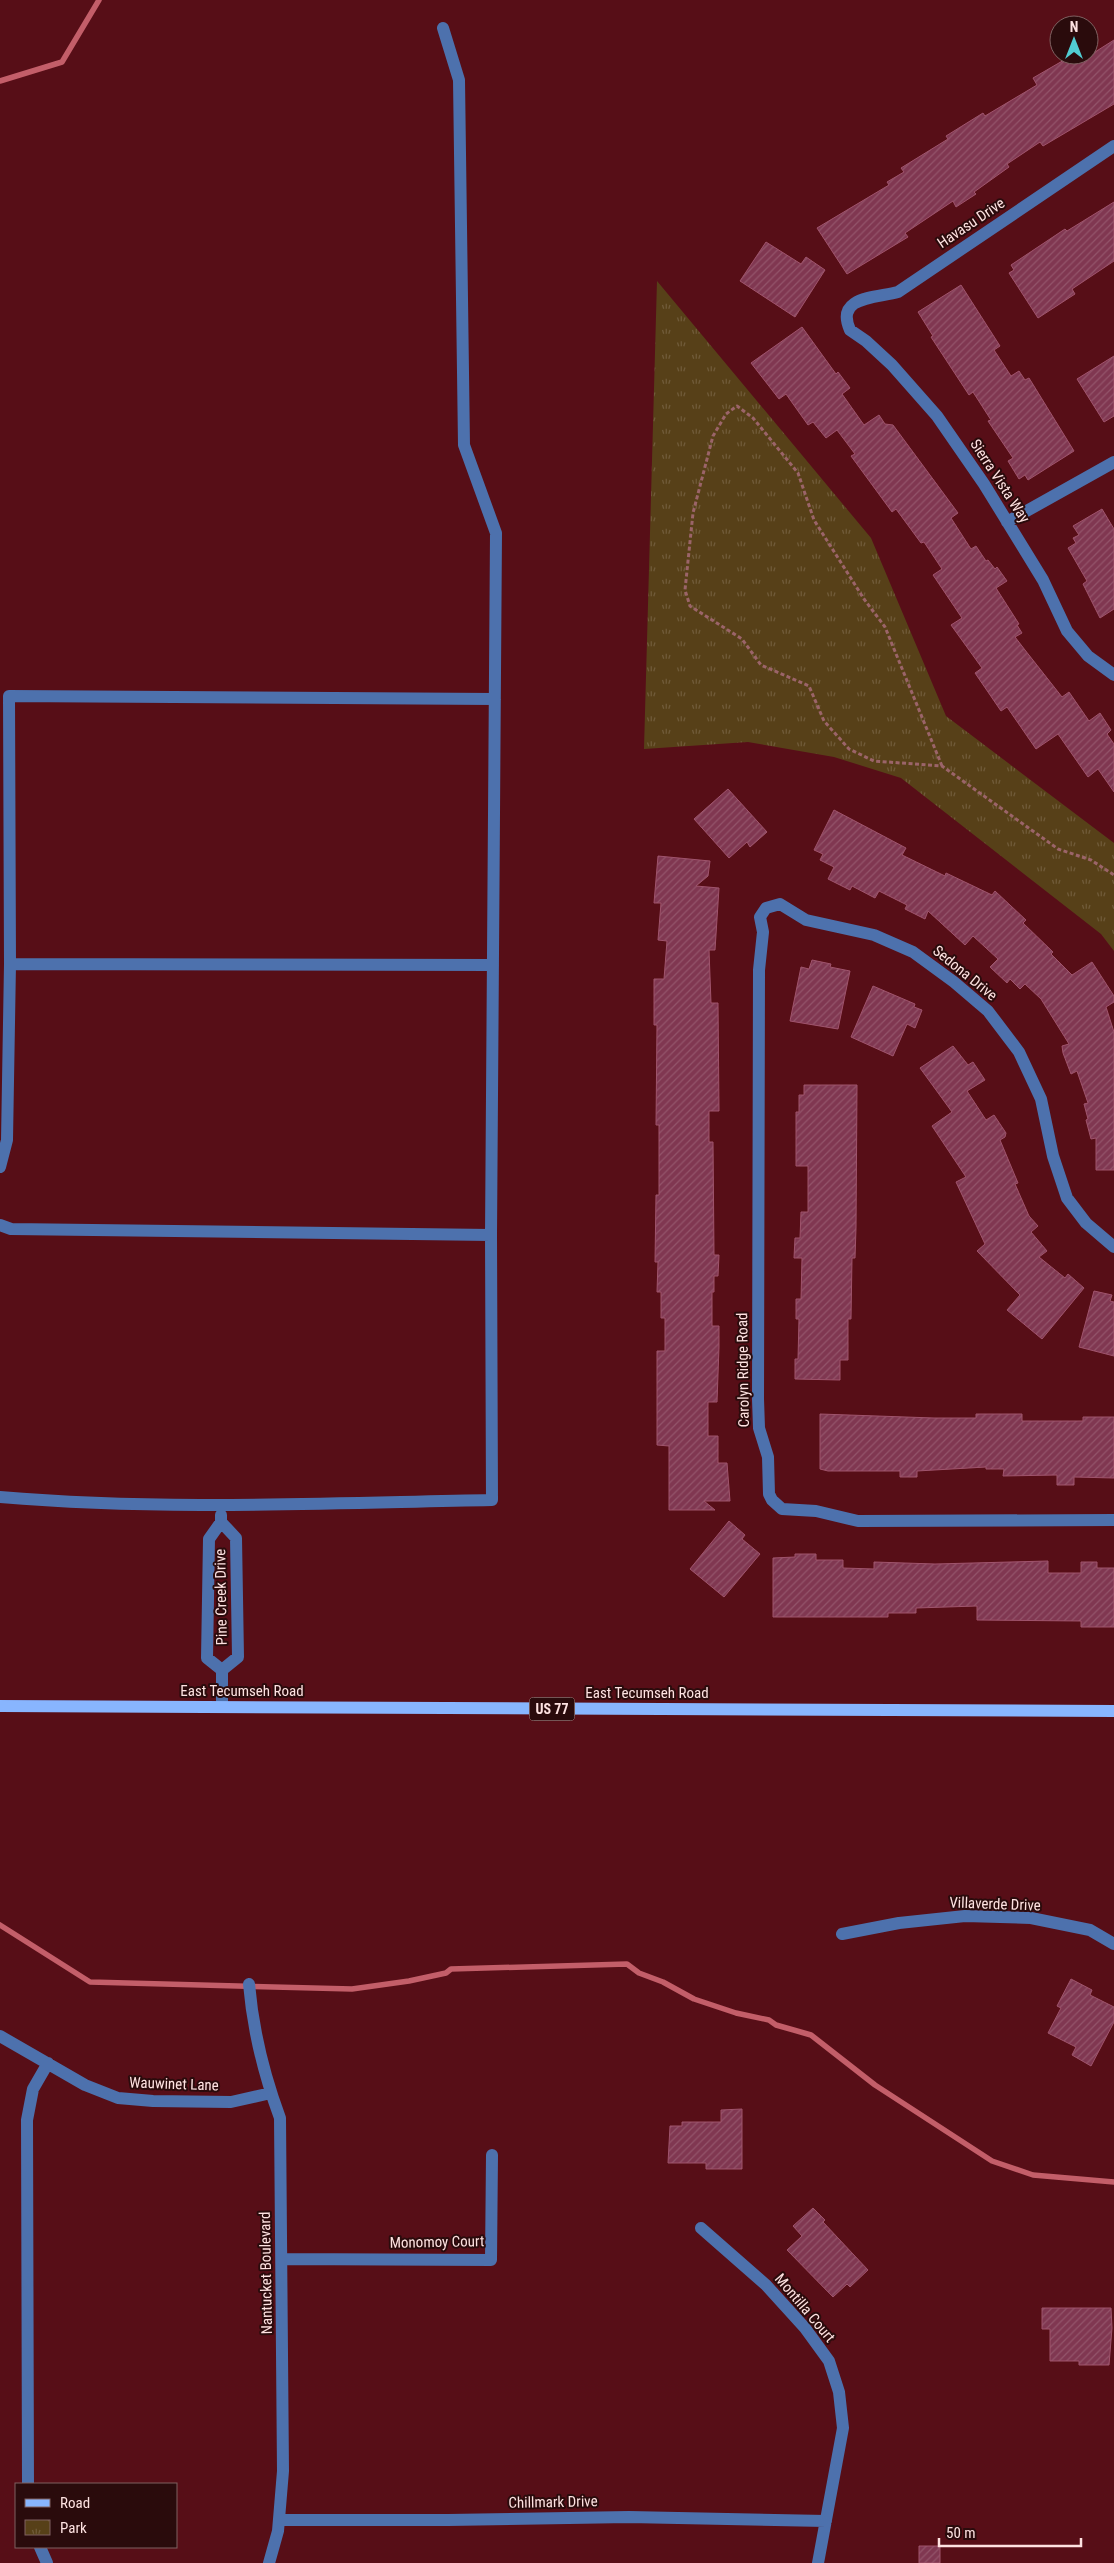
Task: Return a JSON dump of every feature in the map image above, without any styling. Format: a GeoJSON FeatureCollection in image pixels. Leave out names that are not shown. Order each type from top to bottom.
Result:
{"type":"FeatureCollection","features":[{"type":"Feature","properties":{"kind":"main road","name":"East Tecumseh Road"},"geometry":{"type":"LineString","coordinates":[[0,1706],[1114,1711]]}},
{"type":"Feature","properties":{"kind":"street"},"geometry":{"type":"LineString","coordinates":[[0,1497],[82,1504],[221,1505],[492,1500],[491,1235],[496,533],[464,445],[459,80],[442,28]]}},
{"type":"Feature","properties":{"kind":"street","name":"Havasu Drive"},"geometry":{"type":"LineString","coordinates":[[846,316],[848,309],[858,300],[898,292],[1114,146]]}},
{"type":"Feature","properties":{"kind":"street","name":"Sierra Vista Way"},"geometry":{"type":"LineString","coordinates":[[846,316],[850,330],[866,341],[892,365],[937,416],[1043,580],[1067,631],[1088,656],[1114,675]]}},
{"type":"Feature","properties":{"kind":"street"},"geometry":{"type":"LineString","coordinates":[[1007,522],[1114,462]]}},
{"type":"Feature","properties":{"kind":"street"},"geometry":{"type":"LineString","coordinates":[[0,1167],[7,1140],[10,964],[9,696],[495,699]]}},
{"type":"Feature","properties":{"kind":"street","name":"Sedona Drive"},"geometry":{"type":"LineString","coordinates":[[780,904],[806,920],[874,935],[913,952],[954,982],[988,1011],[1019,1052],[1041,1099],[1053,1156],[1067,1198],[1086,1223],[1114,1247]]}},
{"type":"Feature","properties":{"kind":"street","name":"Carolyn Ridge Road"},"geometry":{"type":"LineString","coordinates":[[780,904],[772,905],[762,912],[760,917],[763,932],[759,970],[758,1399],[759,1428],[768,1457],[772,1500],[782,1509],[816,1511],[858,1521],[1114,1520]]}},
{"type":"Feature","properties":{"kind":"street"},"geometry":{"type":"LineString","coordinates":[[10,964],[493,966]]}},
{"type":"Feature","properties":{"kind":"street"},"geometry":{"type":"LineString","coordinates":[[0,1225],[11,1229],[491,1235]]}},
{"type":"Feature","properties":{"kind":"street","name":"Pine Creek Drive"},"geometry":{"type":"LineString","coordinates":[[221,1505],[221,1522],[209,1539],[207,1658],[222,1670],[238,1657],[236,1538],[221,1522]]}},
{"type":"Feature","properties":{"kind":"street"},"geometry":{"type":"LineString","coordinates":[[222,1670],[222,1707]]}},
{"type":"Feature","properties":{"kind":"street","name":"Villaverde Drive"},"geometry":{"type":"LineString","coordinates":[[842,1934],[899,1922],[965,1916],[1030,1918],[1090,1930],[1114,1944]]}},
{"type":"Feature","properties":{"kind":"street","name":"Nantucket Boulevard"},"geometry":{"type":"LineString","coordinates":[[249,1984],[254,2026],[271,2093],[280,2118],[284,2415],[280,2520],[274,2550],[268,2563]]}},
{"type":"Feature","properties":{"kind":"street","name":"Wauwinet Lane"},"geometry":{"type":"LineString","coordinates":[[0,2036],[104,2094],[124,2099],[231,2102],[271,2093]]}},
{"type":"Feature","properties":{"kind":"street"},"geometry":{"type":"LineString","coordinates":[[28,2483],[27,2120],[33,2089],[48,2063]]}},
{"type":"Feature","properties":{"kind":"street","name":"Monomoy Court"},"geometry":{"type":"LineString","coordinates":[[282,2260],[491,2260],[492,2155]]}},
{"type":"Feature","properties":{"kind":"street","name":"Montilla Court"},"geometry":{"type":"LineString","coordinates":[[701,2228],[766,2285],[805,2328],[829,2361],[839,2392],[843,2428],[818,2563]]}},
{"type":"Feature","properties":{"kind":"street","name":"Chillmark Drive"},"geometry":{"type":"LineString","coordinates":[[280,2520],[629,2517],[826,2522]]}},
{"type":"Feature","properties":{"kind":"street"},"geometry":{"type":"LineString","coordinates":[[40,2548],[47,2563]]}},
{"type":"Feature","properties":{"kind":"path"},"geometry":{"type":"LineString","coordinates":[[942,766],[885,627],[864,599],[814,520],[798,473],[753,418],[737,406],[726,414],[713,436],[693,513],[685,590],[690,606],[742,639],[761,665],[809,686],[824,721],[849,749],[874,761],[942,766],[1058,849],[1091,860],[1114,875]]}},
{"type":"Feature","properties":{"kind":"green space"},"geometry":{"type":"Polygon","coordinates":[[[657,281],[871,538],[946,716],[1114,843],[1114,951],[1101,934],[901,778],[834,757],[748,742],[644,749],[657,281]]]}},
{"type":"Feature","properties":{"kind":"building"},"geometry":{"type":"Polygon","coordinates":[[[1114,40],[1114,104],[1043,146],[1040,142],[1007,164],[1009,167],[974,192],[976,194],[956,207],[953,201],[905,233],[908,237],[847,274],[817,228],[889,185],[887,182],[904,172],[901,168],[948,139],[946,136],[983,113],[985,116],[1037,85],[1033,78],[1055,65],[1099,65],[1099,49],[1114,40]]]}},
{"type":"Feature","properties":{"kind":"building"},"geometry":{"type":"Polygon","coordinates":[[[1114,202],[1114,261],[1072,289],[1075,294],[1038,318],[1009,273],[1014,270],[1011,265],[1065,229],[1067,231],[1114,202]]]}},
{"type":"Feature","properties":{"kind":"building"},"geometry":{"type":"Polygon","coordinates":[[[766,242],[801,264],[806,257],[825,270],[795,317],[740,281],[766,242]]]}},
{"type":"Feature","properties":{"kind":"building"},"geometry":{"type":"Polygon","coordinates":[[[961,285],[1000,346],[994,350],[1011,376],[1019,371],[1025,380],[1029,378],[1074,451],[1028,480],[1025,475],[1019,479],[1008,461],[1013,458],[988,421],[991,420],[973,392],[969,395],[931,337],[933,336],[918,312],[961,285]]]}},
{"type":"Feature","properties":{"kind":"building"},"geometry":{"type":"Polygon","coordinates":[[[802,327],[836,374],[838,372],[850,388],[842,394],[864,425],[879,415],[885,424],[893,425],[958,513],[951,518],[971,549],[976,546],[986,561],[988,560],[995,569],[997,567],[1007,581],[996,588],[1019,624],[1017,625],[1022,633],[1015,637],[1025,650],[1062,697],[1069,692],[1089,721],[1100,713],[1111,730],[1107,734],[1114,744],[1114,792],[1098,769],[1088,777],[1058,734],[1036,749],[1007,707],[1001,711],[975,673],[982,668],[951,625],[962,618],[933,575],[942,569],[924,542],[921,543],[896,509],[892,512],[851,456],[855,454],[837,430],[826,438],[813,422],[808,425],[786,394],[779,399],[751,363],[802,327]]]}},
{"type":"Feature","properties":{"kind":"building"},"geometry":{"type":"Polygon","coordinates":[[[1114,356],[1114,416],[1104,422],[1077,379],[1114,356]]]}},
{"type":"Feature","properties":{"kind":"building"},"geometry":{"type":"Polygon","coordinates":[[[1102,509],[1114,529],[1114,609],[1100,618],[1083,584],[1087,581],[1068,548],[1076,543],[1073,538],[1079,535],[1073,526],[1102,509]]]}},
{"type":"Feature","properties":{"kind":"building"},"geometry":{"type":"Polygon","coordinates":[[[728,789],[767,832],[750,847],[747,842],[729,858],[694,819],[728,789]]]}},
{"type":"Feature","properties":{"kind":"building"},"geometry":{"type":"Polygon","coordinates":[[[834,810],[906,848],[902,855],[945,876],[946,873],[992,895],[995,891],[1026,920],[1023,923],[1053,952],[1051,954],[1072,975],[1092,962],[1114,996],[1114,1002],[1106,1007],[1114,1032],[1114,1170],[1096,1170],[1096,1138],[1091,1139],[1084,1104],[1088,1103],[1077,1071],[1071,1074],[1063,1053],[1062,1046],[1069,1044],[1041,999],[1025,984],[1020,989],[1010,979],[1007,983],[990,967],[998,959],[973,936],[965,945],[928,911],[925,919],[905,909],[907,905],[879,891],[875,898],[852,886],[850,890],[828,879],[834,867],[820,860],[823,854],[814,850],[834,810]]]}},
{"type":"Feature","properties":{"kind":"building"},"geometry":{"type":"Polygon","coordinates":[[[658,856],[710,861],[708,876],[696,886],[719,888],[715,950],[709,950],[711,1003],[718,1003],[719,1111],[709,1111],[709,1142],[713,1142],[714,1255],[719,1255],[718,1276],[714,1276],[714,1292],[712,1292],[712,1326],[719,1326],[719,1347],[717,1402],[708,1402],[708,1436],[718,1436],[718,1463],[727,1463],[730,1501],[704,1501],[715,1510],[669,1510],[669,1446],[657,1445],[657,1351],[665,1351],[665,1318],[661,1318],[661,1292],[657,1292],[658,1262],[655,1262],[656,1195],[659,1195],[659,1125],[656,1125],[657,1025],[654,1025],[654,979],[664,979],[667,941],[658,940],[661,903],[654,903],[658,856]]]}},
{"type":"Feature","properties":{"kind":"building"},"geometry":{"type":"Polygon","coordinates":[[[812,960],[831,964],[830,967],[850,971],[838,1029],[790,1021],[801,967],[809,969],[812,960]]]}},
{"type":"Feature","properties":{"kind":"building"},"geometry":{"type":"Polygon","coordinates":[[[873,986],[915,1004],[914,1007],[922,1010],[915,1028],[907,1024],[893,1056],[851,1037],[873,986]]]}},
{"type":"Feature","properties":{"kind":"building"},"geometry":{"type":"Polygon","coordinates":[[[953,1046],[968,1065],[973,1062],[985,1080],[967,1091],[986,1120],[994,1115],[1006,1133],[1005,1137],[1000,1140],[1018,1183],[1015,1184],[1029,1216],[1038,1226],[1031,1232],[1047,1251],[1039,1257],[1065,1278],[1068,1274],[1084,1288],[1042,1339],[1007,1310],[1020,1295],[977,1251],[985,1244],[956,1182],[966,1177],[932,1126],[952,1112],[920,1068],[953,1046]]]}},
{"type":"Feature","properties":{"kind":"building"},"geometry":{"type":"Polygon","coordinates":[[[804,1085],[857,1085],[855,1258],[852,1258],[851,1319],[848,1319],[848,1360],[840,1360],[840,1380],[795,1379],[795,1359],[798,1359],[799,1319],[796,1319],[796,1299],[801,1299],[802,1258],[794,1258],[795,1238],[800,1238],[801,1212],[808,1212],[808,1166],[796,1166],[796,1112],[799,1112],[799,1095],[804,1095],[804,1085]]]}},
{"type":"Feature","properties":{"kind":"building"},"geometry":{"type":"Polygon","coordinates":[[[1094,1291],[1112,1295],[1110,1301],[1114,1302],[1114,1356],[1079,1347],[1094,1291]]]}},
{"type":"Feature","properties":{"kind":"building"},"geometry":{"type":"Polygon","coordinates":[[[820,1414],[976,1418],[976,1414],[1022,1414],[1022,1421],[1083,1421],[1083,1417],[1114,1417],[1114,1478],[1074,1477],[1074,1485],[1057,1485],[1057,1475],[1003,1476],[1004,1469],[986,1469],[986,1467],[917,1471],[917,1477],[900,1477],[900,1471],[828,1471],[820,1469],[820,1414]]]}},
{"type":"Feature","properties":{"kind":"building"},"geometry":{"type":"Polygon","coordinates":[[[729,1521],[745,1535],[742,1539],[760,1554],[724,1597],[690,1569],[729,1521]]]}},
{"type":"Feature","properties":{"kind":"building"},"geometry":{"type":"Polygon","coordinates":[[[795,1554],[816,1554],[816,1560],[843,1560],[843,1568],[874,1569],[874,1562],[935,1564],[1048,1561],[1048,1573],[1081,1573],[1081,1562],[1097,1562],[1097,1568],[1114,1568],[1114,1627],[1081,1627],[1081,1621],[977,1620],[977,1606],[916,1608],[916,1613],[888,1613],[888,1617],[773,1617],[773,1558],[795,1557],[795,1554]]]}},
{"type":"Feature","properties":{"kind":"building"},"geometry":{"type":"Polygon","coordinates":[[[1071,1979],[1092,1990],[1090,1995],[1114,2007],[1114,2022],[1091,2066],[1072,2055],[1076,2047],[1048,2033],[1061,2008],[1057,2006],[1071,1979]]]}},
{"type":"Feature","properties":{"kind":"building"},"geometry":{"type":"Polygon","coordinates":[[[742,2109],[742,2169],[706,2169],[706,2163],[668,2163],[670,2126],[682,2126],[682,2122],[721,2122],[721,2110],[742,2109]]]}},
{"type":"Feature","properties":{"kind":"building"},"geometry":{"type":"Polygon","coordinates":[[[813,2208],[825,2220],[823,2222],[868,2270],[850,2287],[847,2284],[833,2297],[787,2250],[802,2236],[793,2226],[813,2208]]]}},
{"type":"Feature","properties":{"kind":"building"},"geometry":{"type":"Polygon","coordinates":[[[1042,2308],[1111,2308],[1112,2328],[1109,2365],[1079,2365],[1079,2361],[1050,2361],[1050,2329],[1042,2329],[1042,2308]]]}},
{"type":"Feature","properties":{"kind":"building"},"geometry":{"type":"Polygon","coordinates":[[[919,2546],[940,2546],[940,2563],[919,2563],[919,2546]]]}},
{"type":"Feature","properties":{"kind":"waterway"},"geometry":{"type":"LineString","coordinates":[[0,81],[62,62],[99,0]]}},
{"type":"Feature","properties":{"kind":"waterway"},"geometry":{"type":"LineString","coordinates":[[0,1925],[90,1982],[352,1989],[409,1981],[446,1973],[451,1969],[627,1964],[639,1973],[663,1982],[694,1999],[736,2013],[769,2020],[776,2025],[811,2035],[875,2085],[992,2161],[1033,2175],[1114,2182]]}}]}
